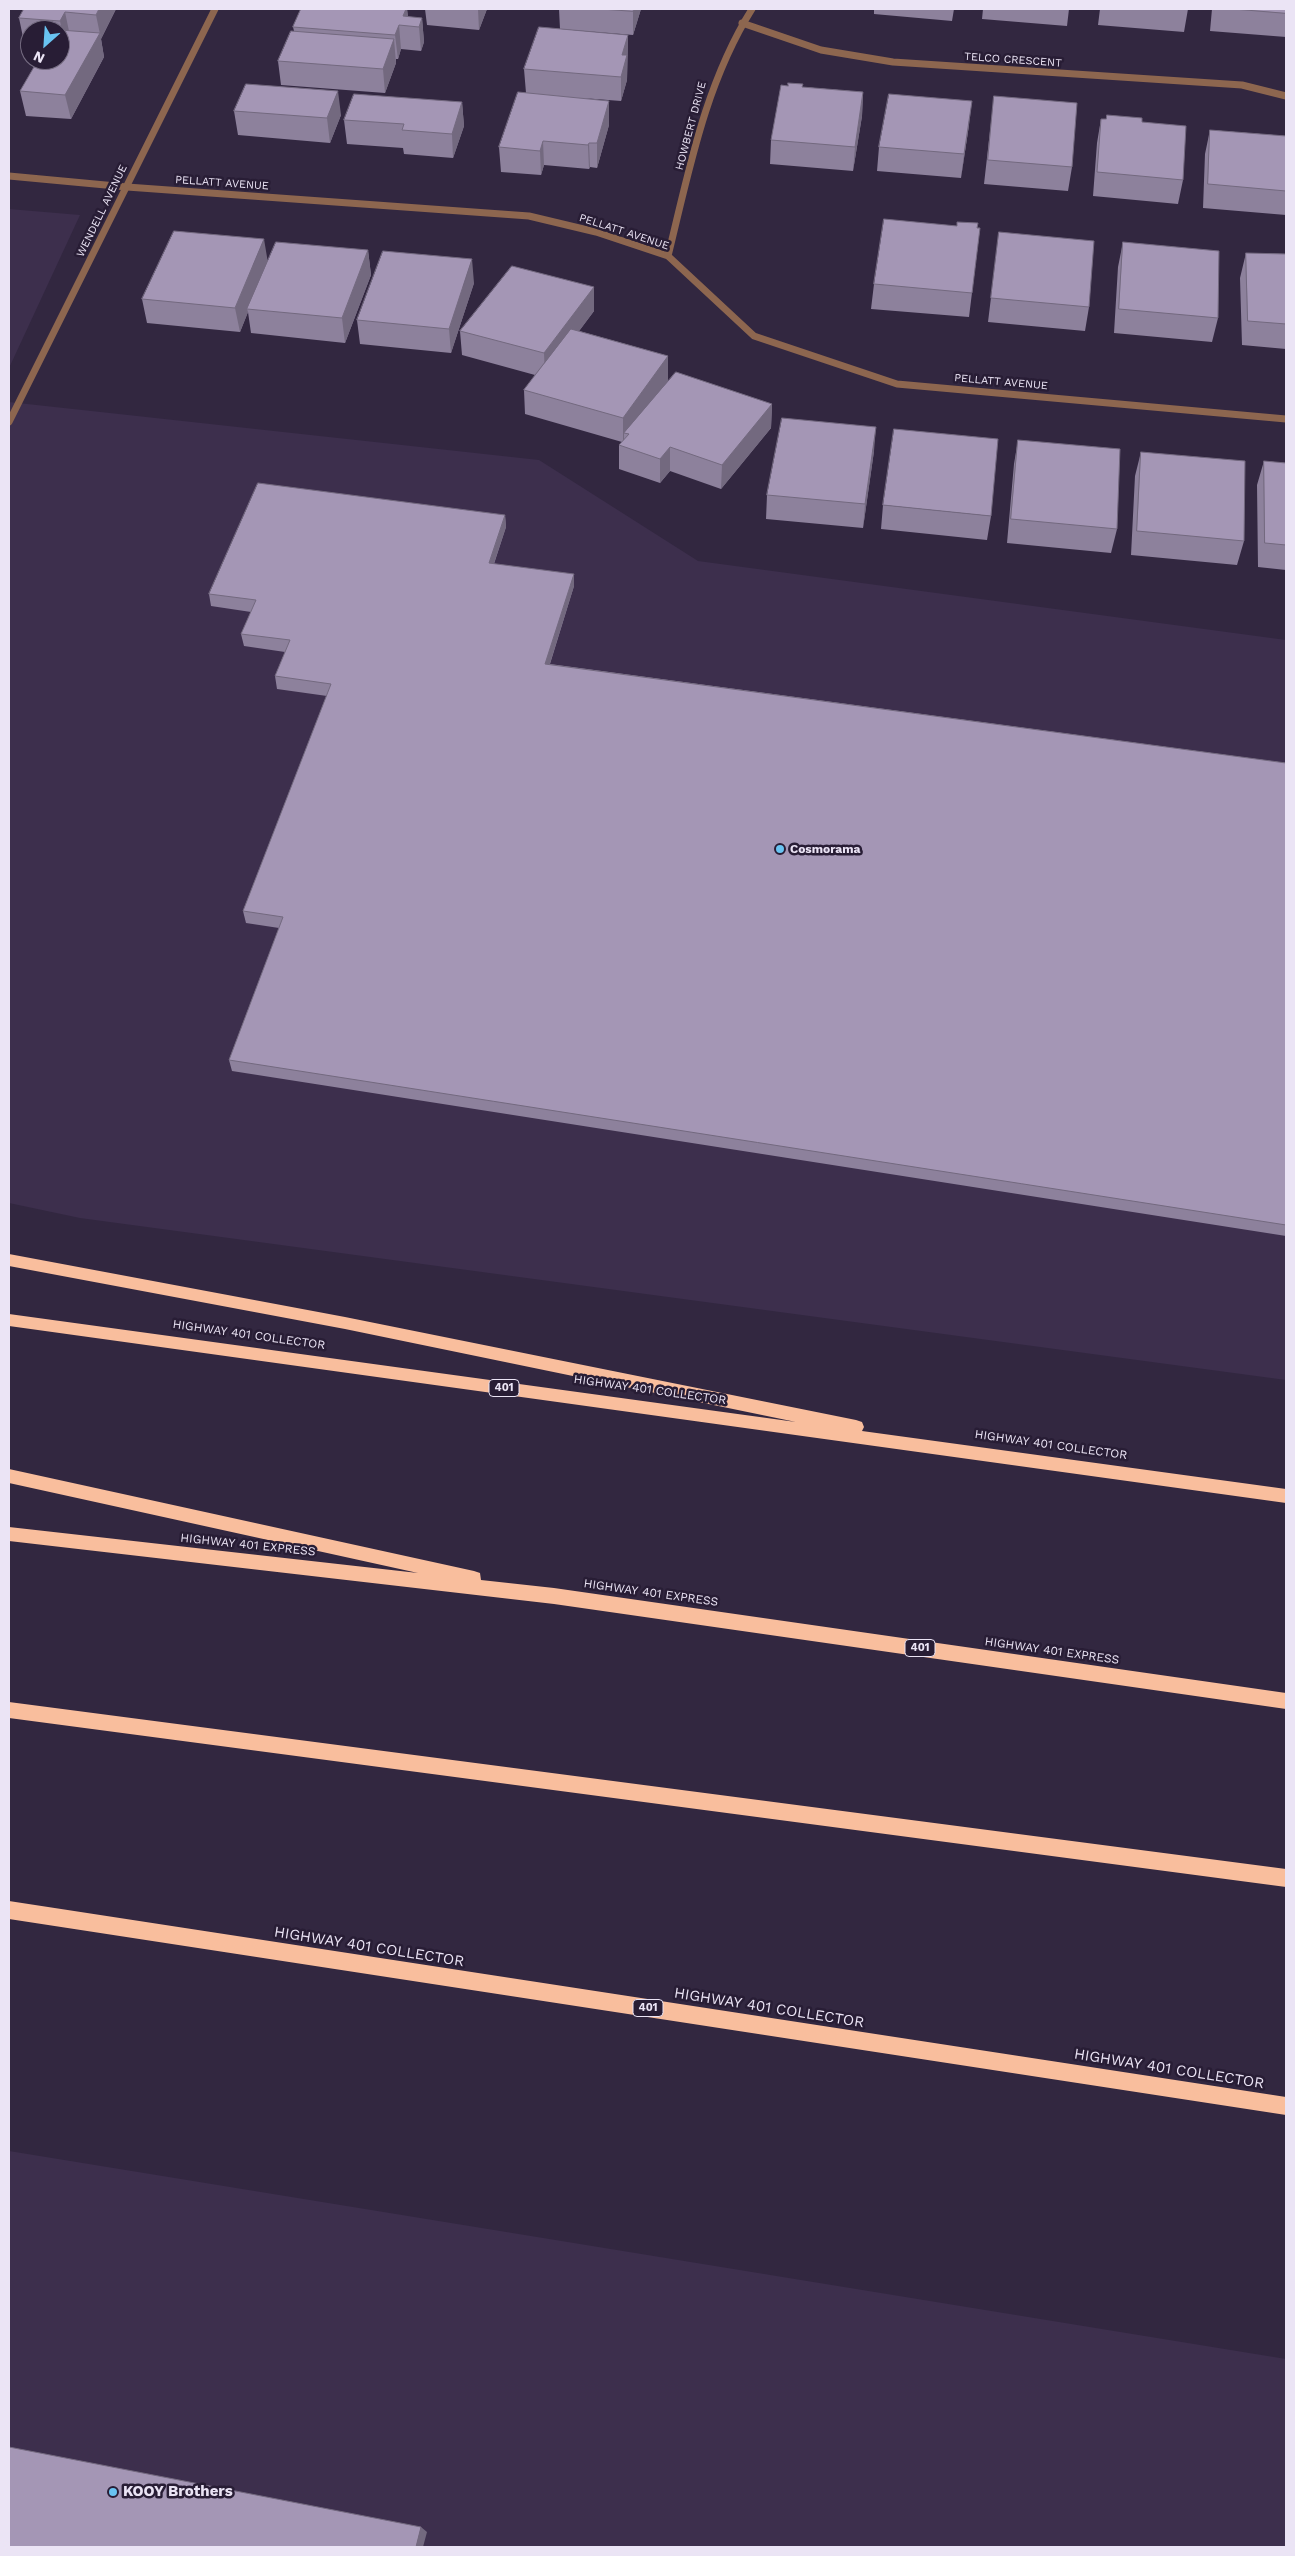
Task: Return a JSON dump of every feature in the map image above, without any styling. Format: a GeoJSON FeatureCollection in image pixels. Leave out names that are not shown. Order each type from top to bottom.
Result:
{"type":"FeatureCollection","features":[{"type":"Feature","properties":{"kind":"highway"},"geometry":{"type":"LineString","coordinates":[[9,1260],[354,1325],[1000,1456]]}},
{"type":"Feature","properties":{"kind":"highway","name":"HIGHWAY 401 COLLECTOR"},"geometry":{"type":"LineString","coordinates":[[9,1320],[1286,1496]]}},
{"type":"Feature","properties":{"kind":"highway"},"geometry":{"type":"LineString","coordinates":[[9,1476],[554,1596]]}},
{"type":"Feature","properties":{"kind":"highway","name":"HIGHWAY 401 EXPRESS"},"geometry":{"type":"LineString","coordinates":[[9,1534],[554,1596],[1286,1701]]}},
{"type":"Feature","properties":{"kind":"highway"},"geometry":{"type":"LineString","coordinates":[[9,1710],[1286,1878]]}},
{"type":"Feature","properties":{"kind":"highway","name":"HIGHWAY 401 COLLECTOR"},"geometry":{"type":"LineString","coordinates":[[9,1910],[1286,2106]]}},
{"type":"Feature","properties":{"kind":"street","name":"WENDELL AVENUE"},"geometry":{"type":"LineString","coordinates":[[9,422],[215,9]]}},
{"type":"Feature","properties":{"kind":"street","name":"HOWBERT DRIVE"},"geometry":{"type":"LineString","coordinates":[[668,256],[714,80],[742,23],[752,9]]}},
{"type":"Feature","properties":{"kind":"street","name":"TELCO CRESCENT"},"geometry":{"type":"LineString","coordinates":[[742,23],[821,50],[894,62],[1242,85],[1286,96]]}},
{"type":"Feature","properties":{"kind":"street","name":"PELLATT AVENUE"},"geometry":{"type":"LineString","coordinates":[[9,176],[127,187],[530,216],[596,232],[668,256],[754,336],[897,384],[1286,419]]}},
{"type":"Feature","properties":{"kind":"shaded area"},"geometry":{"type":"Polygon","coordinates":[[[9,209],[80,215],[9,368],[9,209]]]}},
{"type":"Feature","properties":{"kind":"shaded area"},"geometry":{"type":"Polygon","coordinates":[[[9,402],[539,460],[698,561],[1286,640],[1286,1380],[80,1218],[9,1203],[9,402]]]}},
{"type":"Feature","properties":{"kind":"shaded area"},"geometry":{"type":"Polygon","coordinates":[[[9,2151],[1286,2359],[1286,2547],[9,2547],[9,2151]]]}},
{"type":"Feature","properties":{"kind":"building"},"geometry":{"type":"Polygon","coordinates":[[[24,9],[99,9],[96,15],[65,12],[61,20],[19,18],[24,9]]]}},
{"type":"Feature","properties":{"kind":"building"},"geometry":{"type":"Polygon","coordinates":[[[301,9],[406,9],[403,16],[422,18],[419,27],[399,25],[395,35],[293,27],[301,9]]]}},
{"type":"Feature","properties":{"kind":"building"},"geometry":{"type":"Polygon","coordinates":[[[602,9],[634,9],[633,11],[602,9]]]}},
{"type":"Feature","properties":{"kind":"building"},"geometry":{"type":"Polygon","coordinates":[[[1234,9],[1286,9],[1286,13],[1234,9]]]}},
{"type":"Feature","properties":{"kind":"building"},"geometry":{"type":"Polygon","coordinates":[[[539,27],[628,35],[622,55],[627,55],[621,77],[524,69],[539,27]]]}},
{"type":"Feature","properties":{"kind":"building"},"geometry":{"type":"Polygon","coordinates":[[[70,31],[100,33],[65,95],[20,91],[32,70],[70,70],[70,31]]]}},
{"type":"Feature","properties":{"kind":"building"},"geometry":{"type":"Polygon","coordinates":[[[291,31],[394,39],[383,69],[278,61],[291,31]]]}},
{"type":"Feature","properties":{"kind":"building"},"geometry":{"type":"Polygon","coordinates":[[[788,83],[803,84],[802,87],[863,92],[855,147],[771,140],[781,85],[788,86],[788,83]]]}},
{"type":"Feature","properties":{"kind":"building"},"geometry":{"type":"Polygon","coordinates":[[[246,84],[338,91],[327,118],[234,111],[246,84]]]}},
{"type":"Feature","properties":{"kind":"building"},"geometry":{"type":"Polygon","coordinates":[[[518,92],[609,101],[597,143],[589,143],[588,145],[543,141],[540,151],[499,147],[518,92]]]}},
{"type":"Feature","properties":{"kind":"building"},"geometry":{"type":"Polygon","coordinates":[[[354,94],[462,102],[452,134],[402,130],[404,124],[344,120],[354,94]]]}},
{"type":"Feature","properties":{"kind":"building"},"geometry":{"type":"Polygon","coordinates":[[[889,94],[972,101],[964,154],[879,147],[889,94]]]}},
{"type":"Feature","properties":{"kind":"building"},"geometry":{"type":"Polygon","coordinates":[[[994,96],[1077,103],[1072,167],[988,160],[994,96]]]}},
{"type":"Feature","properties":{"kind":"building"},"geometry":{"type":"Polygon","coordinates":[[[1107,115],[1142,118],[1142,122],[1186,126],[1183,180],[1097,172],[1101,119],[1106,119],[1107,115]]]}},
{"type":"Feature","properties":{"kind":"building"},"geometry":{"type":"Polygon","coordinates":[[[1210,130],[1286,136],[1286,191],[1208,184],[1210,130]]]}},
{"type":"Feature","properties":{"kind":"building"},"geometry":{"type":"Polygon","coordinates":[[[884,219],[957,226],[957,222],[978,223],[977,228],[980,228],[972,293],[874,284],[884,219]]]}},
{"type":"Feature","properties":{"kind":"building"},"geometry":{"type":"Polygon","coordinates":[[[174,231],[264,239],[235,308],[142,299],[174,231]]]}},
{"type":"Feature","properties":{"kind":"building"},"geometry":{"type":"Polygon","coordinates":[[[999,232],[1094,241],[1089,307],[991,298],[999,232]]]}},
{"type":"Feature","properties":{"kind":"building"},"geometry":{"type":"Polygon","coordinates":[[[276,242],[368,250],[342,318],[247,309],[276,242]]]}},
{"type":"Feature","properties":{"kind":"building"},"geometry":{"type":"Polygon","coordinates":[[[1123,242],[1219,251],[1218,318],[1119,309],[1123,242]]]}},
{"type":"Feature","properties":{"kind":"building"},"geometry":{"type":"Polygon","coordinates":[[[383,251],[472,259],[449,329],[357,320],[383,251]]]}},
{"type":"Feature","properties":{"kind":"building"},"geometry":{"type":"Polygon","coordinates":[[[1246,253],[1286,254],[1286,324],[1248,321],[1246,253]]]}},
{"type":"Feature","properties":{"kind":"building"},"geometry":{"type":"Polygon","coordinates":[[[512,266],[594,287],[544,353],[460,331],[512,266]]]}},
{"type":"Feature","properties":{"kind":"building"},"geometry":{"type":"Polygon","coordinates":[[[571,329],[668,356],[623,418],[524,390],[571,329]]]}},
{"type":"Feature","properties":{"kind":"building"},"geometry":{"type":"Polygon","coordinates":[[[676,372],[772,404],[722,465],[670,447],[660,459],[619,445],[629,434],[624,433],[676,372]]]}},
{"type":"Feature","properties":{"kind":"building"},"geometry":{"type":"Polygon","coordinates":[[[782,418],[876,427],[865,504],[767,495],[782,418]]]}},
{"type":"Feature","properties":{"kind":"building"},"geometry":{"type":"Polygon","coordinates":[[[894,429],[998,439],[991,516],[883,505],[894,429]]]}},
{"type":"Feature","properties":{"kind":"building"},"geometry":{"type":"Polygon","coordinates":[[[1018,440],[1120,449],[1117,529],[1011,519],[1018,440]]]}},
{"type":"Feature","properties":{"kind":"building"},"geometry":{"type":"Polygon","coordinates":[[[1141,452],[1245,461],[1244,541],[1137,531],[1141,452]]]}},
{"type":"Feature","properties":{"kind":"building"},"geometry":{"type":"Polygon","coordinates":[[[1264,461],[1286,463],[1286,545],[1265,543],[1264,461]]]}},
{"type":"Feature","properties":{"kind":"building","name":"Cosmorama"},"geometry":{"type":"Polygon","coordinates":[[[258,483],[505,515],[489,563],[574,574],[545,664],[1286,763],[1286,1225],[229,1060],[283,917],[243,911],[331,684],[275,676],[290,640],[241,634],[256,600],[209,594],[258,483]]]}},
{"type":"Feature","properties":{"kind":"building","name":"KOOY Brothers"},"geometry":{"type":"Polygon","coordinates":[[[9,2447],[421,2527],[416,2547],[9,2547],[9,2447]]]}},
{"type":"Feature","properties":{"kind":"place","name":"Cosmorama"},"geometry":{"type":"Point","coordinates":[780,849]}},
{"type":"Feature","properties":{"kind":"place","name":"KOOY Brothers"},"geometry":{"type":"Point","coordinates":[113,2492]}}]}
